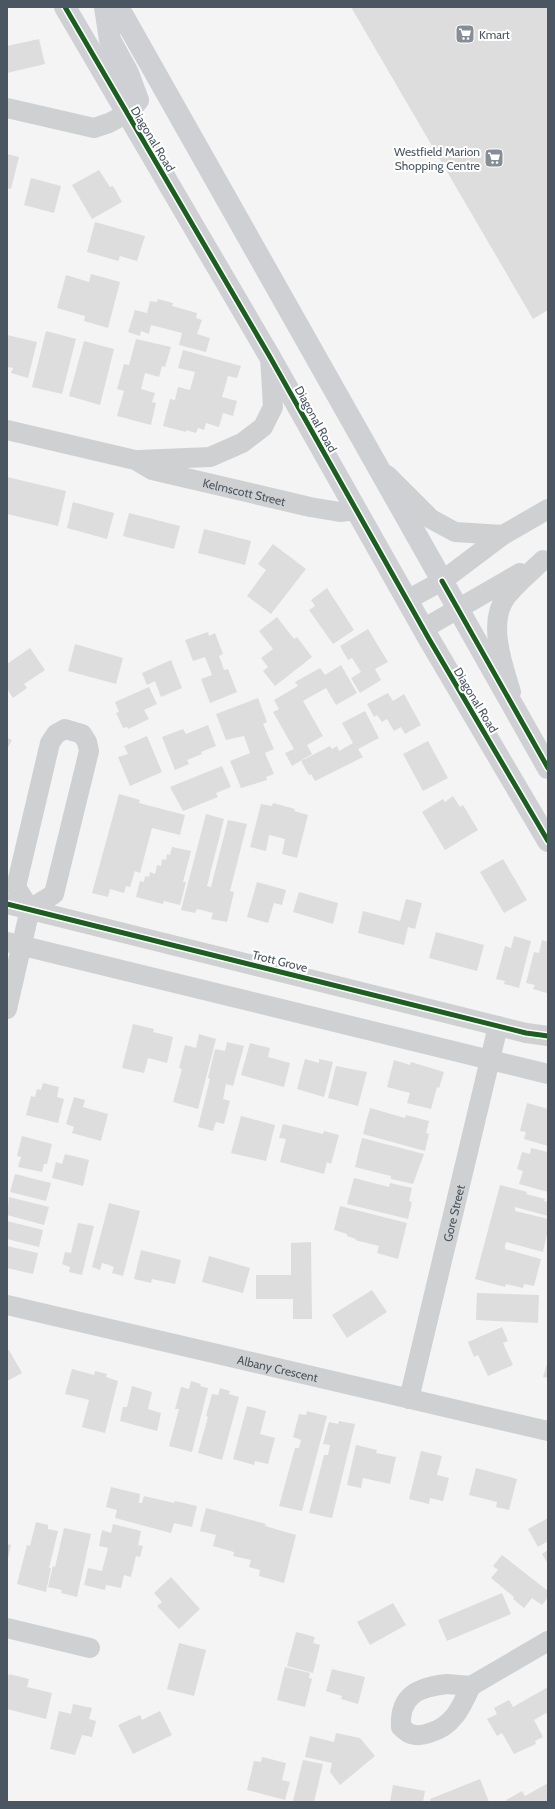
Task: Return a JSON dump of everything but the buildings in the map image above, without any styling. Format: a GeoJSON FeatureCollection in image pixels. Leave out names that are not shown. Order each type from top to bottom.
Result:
{"type":"FeatureCollection","features":[{"type":"Feature","properties":{"kind":"main road","name":"Diagonal Road"},"geometry":{"type":"LineString","coordinates":[[65,7],[126,114],[270,357],[423,629],[548,841]]}},
{"type":"Feature","properties":{"kind":"main road"},"geometry":{"type":"LineString","coordinates":[[105,7],[110,40],[130,78],[138,100],[126,114]]}},
{"type":"Feature","properties":{"kind":"main road"},"geometry":{"type":"LineString","coordinates":[[118,7],[548,768]]}},
{"type":"Feature","properties":{"kind":"street"},"geometry":{"type":"LineString","coordinates":[[7,108],[94,128],[109,123],[126,114]]}},
{"type":"Feature","properties":{"kind":"street","name":"Kelmscott Street"},"geometry":{"type":"LineString","coordinates":[[7,430],[135,460],[210,457],[242,443],[262,427],[272,408],[270,357]]}},
{"type":"Feature","properties":{"kind":"street","name":"Kelmscott Street"},"geometry":{"type":"LineString","coordinates":[[135,460],[152,470],[303,505],[340,512],[356,510]]}},
{"type":"Feature","properties":{"kind":"street"},"geometry":{"type":"LineString","coordinates":[[375,461],[431,519],[455,532],[503,535]]}},
{"type":"Feature","properties":{"kind":"street"},"geometry":{"type":"LineString","coordinates":[[407,600],[442,581],[503,535],[548,509]]}},
{"type":"Feature","properties":{"kind":"street"},"geometry":{"type":"LineString","coordinates":[[423,629],[545,559]]}},
{"type":"Feature","properties":{"kind":"street"},"geometry":{"type":"LineString","coordinates":[[518,715],[501,655],[497,632],[500,611],[506,597],[545,559]]}},
{"type":"Feature","properties":{"kind":"street"},"geometry":{"type":"LineString","coordinates":[[7,1009],[14,943],[30,909],[54,894],[89,751],[87,742],[82,734],[65,729],[56,734],[50,743],[16,887],[30,909]]}},
{"type":"Feature","properties":{"kind":"street","name":"Trott Grove"},"geometry":{"type":"LineString","coordinates":[[7,904],[526,1034],[548,1036]]}},
{"type":"Feature","properties":{"kind":"street"},"geometry":{"type":"LineString","coordinates":[[14,943],[548,1074]]}},
{"type":"Feature","properties":{"kind":"street","name":"Gore Street"},"geometry":{"type":"LineString","coordinates":[[409,1399],[498,1026]]}},
{"type":"Feature","properties":{"kind":"street","name":"Albany Crescent"},"geometry":{"type":"LineString","coordinates":[[7,1305],[548,1431]]}},
{"type":"Feature","properties":{"kind":"street"},"geometry":{"type":"LineString","coordinates":[[7,1628],[90,1648]]}},
{"type":"Feature","properties":{"kind":"street"},"geometry":{"type":"LineString","coordinates":[[471,1686],[548,1641]]}},
{"type":"Feature","properties":{"kind":"cycle path"},"geometry":{"type":"LineString","coordinates":[[65,7],[270,357],[429,639],[548,841]]}},
{"type":"Feature","properties":{"kind":"cycle path"},"geometry":{"type":"LineString","coordinates":[[442,581],[548,768]]}},
{"type":"Feature","properties":{"kind":"cycle path"},"geometry":{"type":"LineString","coordinates":[[7,904],[526,1033],[548,1036]]}},
{"type":"Feature","properties":{"kind":"place","name":"Kmart"},"geometry":{"type":"Point","coordinates":[465,34]}},
{"type":"Feature","properties":{"kind":"place","name":"Westfield Marion Shopping Centre"},"geometry":{"type":"Point","coordinates":[494,158]}}]}
